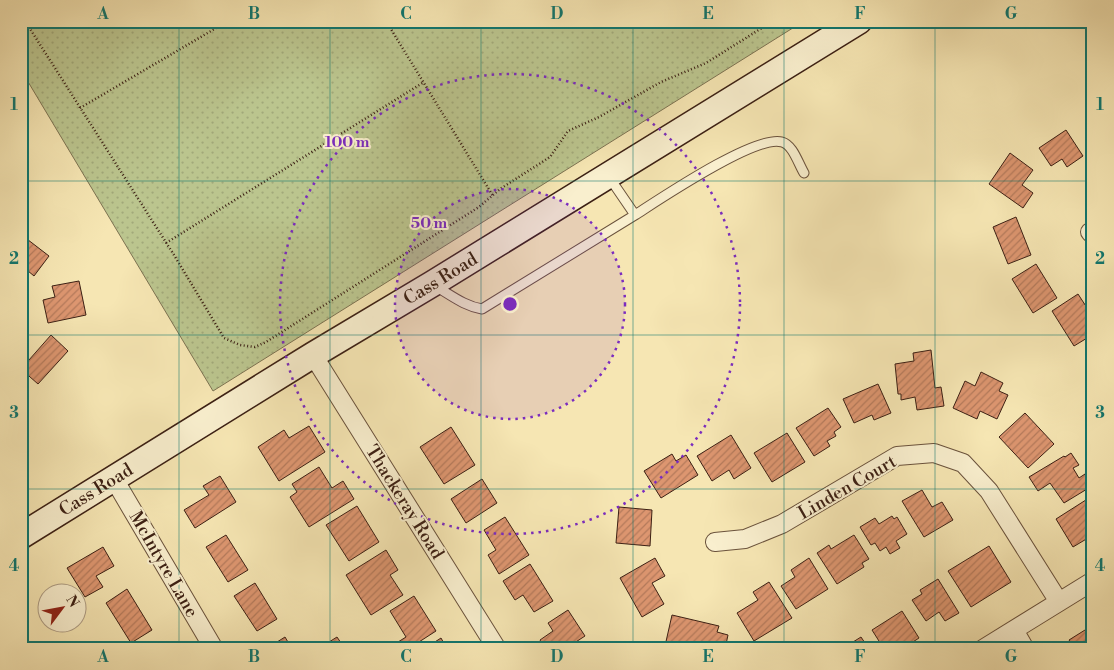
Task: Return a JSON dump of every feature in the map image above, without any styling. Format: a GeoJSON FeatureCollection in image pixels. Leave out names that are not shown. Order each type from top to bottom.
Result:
{"type":"FeatureCollection","features":[{"type":"Feature","properties":{"kind":"street","name":"Cass Road"},"geometry":{"type":"LineString","coordinates":[[21,536],[859,21]]}},
{"type":"Feature","properties":{"kind":"street","name":"Thackeray Road"},"geometry":{"type":"LineString","coordinates":[[313,355],[497,649]]}},
{"type":"Feature","properties":{"kind":"street","name":"Linden Court"},"geometry":{"type":"LineString","coordinates":[[715,542],[745,540],[782,524],[897,456],[934,453],[963,464],[988,491],[1059,602]]}},
{"type":"Feature","properties":{"kind":"street","name":"McIntyre Lane"},"geometry":{"type":"LineString","coordinates":[[114,479],[214,649]]}},
{"type":"Feature","properties":{"kind":"street"},"geometry":{"type":"LineString","coordinates":[[983,649],[1093,581]]}},
{"type":"Feature","properties":{"kind":"street"},"geometry":{"type":"LineString","coordinates":[[1014,630],[1025,649]]}},
{"type":"Feature","properties":{"kind":"lane"},"geometry":{"type":"LineString","coordinates":[[432,284],[462,303],[482,309],[730,157],[770,142],[781,142],[789,145],[804,173]]}},
{"type":"Feature","properties":{"kind":"lane"},"geometry":{"type":"LineString","coordinates":[[608,175],[635,215]]}},
{"type":"Feature","properties":{"kind":"path"},"geometry":{"type":"LineString","coordinates":[[25,21],[224,338],[240,345],[255,347],[266,342],[479,208],[550,156],[568,131],[598,117],[661,82],[706,63],[773,21]]}},
{"type":"Feature","properties":{"kind":"path"},"geometry":{"type":"LineString","coordinates":[[80,108],[228,21]]}},
{"type":"Feature","properties":{"kind":"path"},"geometry":{"type":"LineString","coordinates":[[386,21],[493,196]]}},
{"type":"Feature","properties":{"kind":"path"},"geometry":{"type":"LineString","coordinates":[[166,243],[424,82]]}},
{"type":"Feature","properties":{"kind":"green space"},"geometry":{"type":"Polygon","coordinates":[[[21,21],[804,21],[213,391],[21,70],[21,21]]]}},
{"type":"Feature","properties":{"kind":"building"},"geometry":{"type":"Polygon","coordinates":[[[1066,130],[1083,156],[1067,167],[1062,159],[1051,166],[1039,148],[1066,130]]]}},
{"type":"Feature","properties":{"kind":"building"},"geometry":{"type":"Polygon","coordinates":[[[1010,153],[1033,170],[1022,185],[1033,193],[1023,208],[989,184],[1010,153]]]}},
{"type":"Feature","properties":{"kind":"building"},"geometry":{"type":"Polygon","coordinates":[[[1016,217],[1031,255],[1008,264],[993,227],[1016,217]]]}},
{"type":"Feature","properties":{"kind":"building"},"geometry":{"type":"Polygon","coordinates":[[[23,236],[49,256],[34,276],[21,265],[21,238],[23,236]]]}},
{"type":"Feature","properties":{"kind":"building"},"geometry":{"type":"Polygon","coordinates":[[[1036,264],[1057,298],[1033,313],[1012,279],[1036,264]]]}},
{"type":"Feature","properties":{"kind":"building"},"geometry":{"type":"Polygon","coordinates":[[[79,281],[86,315],[48,323],[43,300],[55,297],[52,286],[79,281]]]}},
{"type":"Feature","properties":{"kind":"building"},"geometry":{"type":"Polygon","coordinates":[[[1078,294],[1093,317],[1093,321],[1086,325],[1092,335],[1074,346],[1052,311],[1078,294]]]}},
{"type":"Feature","properties":{"kind":"building"},"geometry":{"type":"Polygon","coordinates":[[[51,335],[68,351],[38,384],[21,369],[51,335]]]}},
{"type":"Feature","properties":{"kind":"building"},"geometry":{"type":"Polygon","coordinates":[[[931,350],[935,388],[941,387],[944,406],[917,410],[915,397],[901,400],[901,394],[898,394],[895,364],[914,361],[913,353],[931,350]]]}},
{"type":"Feature","properties":{"kind":"building"},"geometry":{"type":"Polygon","coordinates":[[[981,372],[1003,383],[999,391],[1008,395],[997,419],[980,411],[977,419],[953,408],[965,381],[975,386],[981,372]]]}},
{"type":"Feature","properties":{"kind":"building"},"geometry":{"type":"Polygon","coordinates":[[[878,384],[891,413],[874,420],[872,415],[854,423],[843,399],[878,384]]]}},
{"type":"Feature","properties":{"kind":"building"},"geometry":{"type":"Polygon","coordinates":[[[828,408],[841,427],[834,432],[836,436],[827,441],[830,446],[814,456],[796,428],[828,408]]]}},
{"type":"Feature","properties":{"kind":"building"},"geometry":{"type":"Polygon","coordinates":[[[1025,413],[1054,444],[1028,468],[999,437],[1025,413]]]}},
{"type":"Feature","properties":{"kind":"building"},"geometry":{"type":"Polygon","coordinates":[[[309,426],[325,452],[279,481],[258,447],[284,430],[289,438],[309,426]]]}},
{"type":"Feature","properties":{"kind":"building"},"geometry":{"type":"Polygon","coordinates":[[[451,427],[475,465],[444,484],[420,447],[451,427]]]}},
{"type":"Feature","properties":{"kind":"building"},"geometry":{"type":"Polygon","coordinates":[[[787,433],[805,462],[772,482],[754,453],[787,433]]]}},
{"type":"Feature","properties":{"kind":"building"},"geometry":{"type":"Polygon","coordinates":[[[731,435],[751,468],[734,479],[729,470],[712,481],[697,456],[731,435]]]}},
{"type":"Feature","properties":{"kind":"building"},"geometry":{"type":"Polygon","coordinates":[[[1071,453],[1079,465],[1073,468],[1079,478],[1085,474],[1092,486],[1064,503],[1050,483],[1038,491],[1029,477],[1071,453]]]}},
{"type":"Feature","properties":{"kind":"building"},"geometry":{"type":"Polygon","coordinates":[[[672,454],[676,461],[686,455],[698,475],[661,498],[644,471],[672,454]]]}},
{"type":"Feature","properties":{"kind":"building"},"geometry":{"type":"Polygon","coordinates":[[[319,467],[332,488],[343,481],[354,499],[309,527],[290,497],[297,492],[292,484],[319,467]]]}},
{"type":"Feature","properties":{"kind":"building"},"geometry":{"type":"Polygon","coordinates":[[[220,476],[236,502],[195,528],[184,510],[209,495],[203,486],[220,476]]]}},
{"type":"Feature","properties":{"kind":"building"},"geometry":{"type":"Polygon","coordinates":[[[482,479],[497,503],[466,523],[451,499],[482,479]]]}},
{"type":"Feature","properties":{"kind":"building"},"geometry":{"type":"Polygon","coordinates":[[[922,490],[932,507],[942,502],[953,520],[924,537],[902,501],[922,490]]]}},
{"type":"Feature","properties":{"kind":"building"},"geometry":{"type":"Polygon","coordinates":[[[1089,498],[1093,504],[1093,535],[1073,547],[1056,519],[1089,498]]]}},
{"type":"Feature","properties":{"kind":"building"},"geometry":{"type":"Polygon","coordinates":[[[357,506],[379,542],[349,561],[326,525],[357,506]]]}},
{"type":"Feature","properties":{"kind":"building"},"geometry":{"type":"Polygon","coordinates":[[[619,507],[652,510],[650,546],[616,543],[619,507]]]}},
{"type":"Feature","properties":{"kind":"building"},"geometry":{"type":"Polygon","coordinates":[[[892,516],[894,519],[897,517],[907,534],[896,541],[900,548],[890,554],[886,547],[880,551],[875,543],[871,545],[860,527],[875,518],[879,524],[892,516]]]}},
{"type":"Feature","properties":{"kind":"building"},"geometry":{"type":"Polygon","coordinates":[[[505,517],[529,555],[499,574],[488,555],[496,550],[484,530],[505,517]]]}},
{"type":"Feature","properties":{"kind":"building"},"geometry":{"type":"Polygon","coordinates":[[[226,535],[248,570],[228,582],[206,547],[226,535]]]}},
{"type":"Feature","properties":{"kind":"building"},"geometry":{"type":"Polygon","coordinates":[[[854,535],[869,559],[862,563],[864,567],[837,584],[817,553],[829,545],[831,549],[854,535]]]}},
{"type":"Feature","properties":{"kind":"building"},"geometry":{"type":"Polygon","coordinates":[[[989,546],[1011,582],[971,607],[948,571],[989,546]]]}},
{"type":"Feature","properties":{"kind":"building"},"geometry":{"type":"Polygon","coordinates":[[[103,547],[114,566],[96,576],[103,587],[88,595],[88,582],[76,582],[67,568],[103,547]]]}},
{"type":"Feature","properties":{"kind":"building"},"geometry":{"type":"Polygon","coordinates":[[[386,550],[398,570],[390,575],[403,595],[371,615],[346,575],[386,550]]]}},
{"type":"Feature","properties":{"kind":"building"},"geometry":{"type":"Polygon","coordinates":[[[655,558],[665,576],[652,583],[664,604],[642,617],[620,578],[655,558]]]}},
{"type":"Feature","properties":{"kind":"building"},"geometry":{"type":"Polygon","coordinates":[[[809,558],[828,589],[796,609],[781,586],[795,577],[791,570],[809,558]]]}},
{"type":"Feature","properties":{"kind":"building"},"geometry":{"type":"Polygon","coordinates":[[[530,564],[553,601],[534,612],[523,595],[515,600],[503,581],[530,564]]]}},
{"type":"Feature","properties":{"kind":"building"},"geometry":{"type":"Polygon","coordinates":[[[938,579],[959,613],[945,621],[939,612],[926,621],[912,600],[922,594],[920,590],[938,579]]]}},
{"type":"Feature","properties":{"kind":"building"},"geometry":{"type":"Polygon","coordinates":[[[769,582],[792,618],[754,641],[737,613],[758,600],[753,592],[769,582]]]}},
{"type":"Feature","properties":{"kind":"building"},"geometry":{"type":"Polygon","coordinates":[[[255,583],[277,619],[257,631],[234,596],[255,583]]]}},
{"type":"Feature","properties":{"kind":"building"},"geometry":{"type":"Polygon","coordinates":[[[127,589],[152,630],[131,643],[106,603],[127,589]]]}},
{"type":"Feature","properties":{"kind":"building"},"geometry":{"type":"Polygon","coordinates":[[[414,596],[436,631],[408,649],[402,649],[398,642],[406,637],[390,611],[414,596]]]}},
{"type":"Feature","properties":{"kind":"building"},"geometry":{"type":"Polygon","coordinates":[[[568,610],[585,636],[565,649],[545,649],[540,640],[553,631],[548,623],[568,610]]]}},
{"type":"Feature","properties":{"kind":"building"},"geometry":{"type":"Polygon","coordinates":[[[902,611],[919,638],[902,649],[884,649],[872,630],[902,611]]]}},
{"type":"Feature","properties":{"kind":"building"},"geometry":{"type":"Polygon","coordinates":[[[672,615],[719,626],[717,632],[728,635],[725,649],[678,649],[665,646],[672,615]]]}},
{"type":"Feature","properties":{"kind":"building"},"geometry":{"type":"Polygon","coordinates":[[[1093,625],[1093,649],[1075,649],[1069,640],[1093,625]]]}},
{"type":"Feature","properties":{"kind":"building"},"geometry":{"type":"Polygon","coordinates":[[[285,637],[292,649],[266,649],[285,637]]]}},
{"type":"Feature","properties":{"kind":"building"},"geometry":{"type":"Polygon","coordinates":[[[337,637],[345,649],[322,649],[321,647],[337,637]]]}},
{"type":"Feature","properties":{"kind":"building"},"geometry":{"type":"Polygon","coordinates":[[[861,637],[869,649],[856,649],[853,642],[861,637]]]}},
{"type":"Feature","properties":{"kind":"building"},"geometry":{"type":"Polygon","coordinates":[[[441,638],[447,649],[424,649],[441,638]]]}},
{"type":"Feature","properties":{"kind":"building"},"geometry":{"type":"Polygon","coordinates":[[[159,642],[163,649],[147,649],[159,642]]]}}]}
